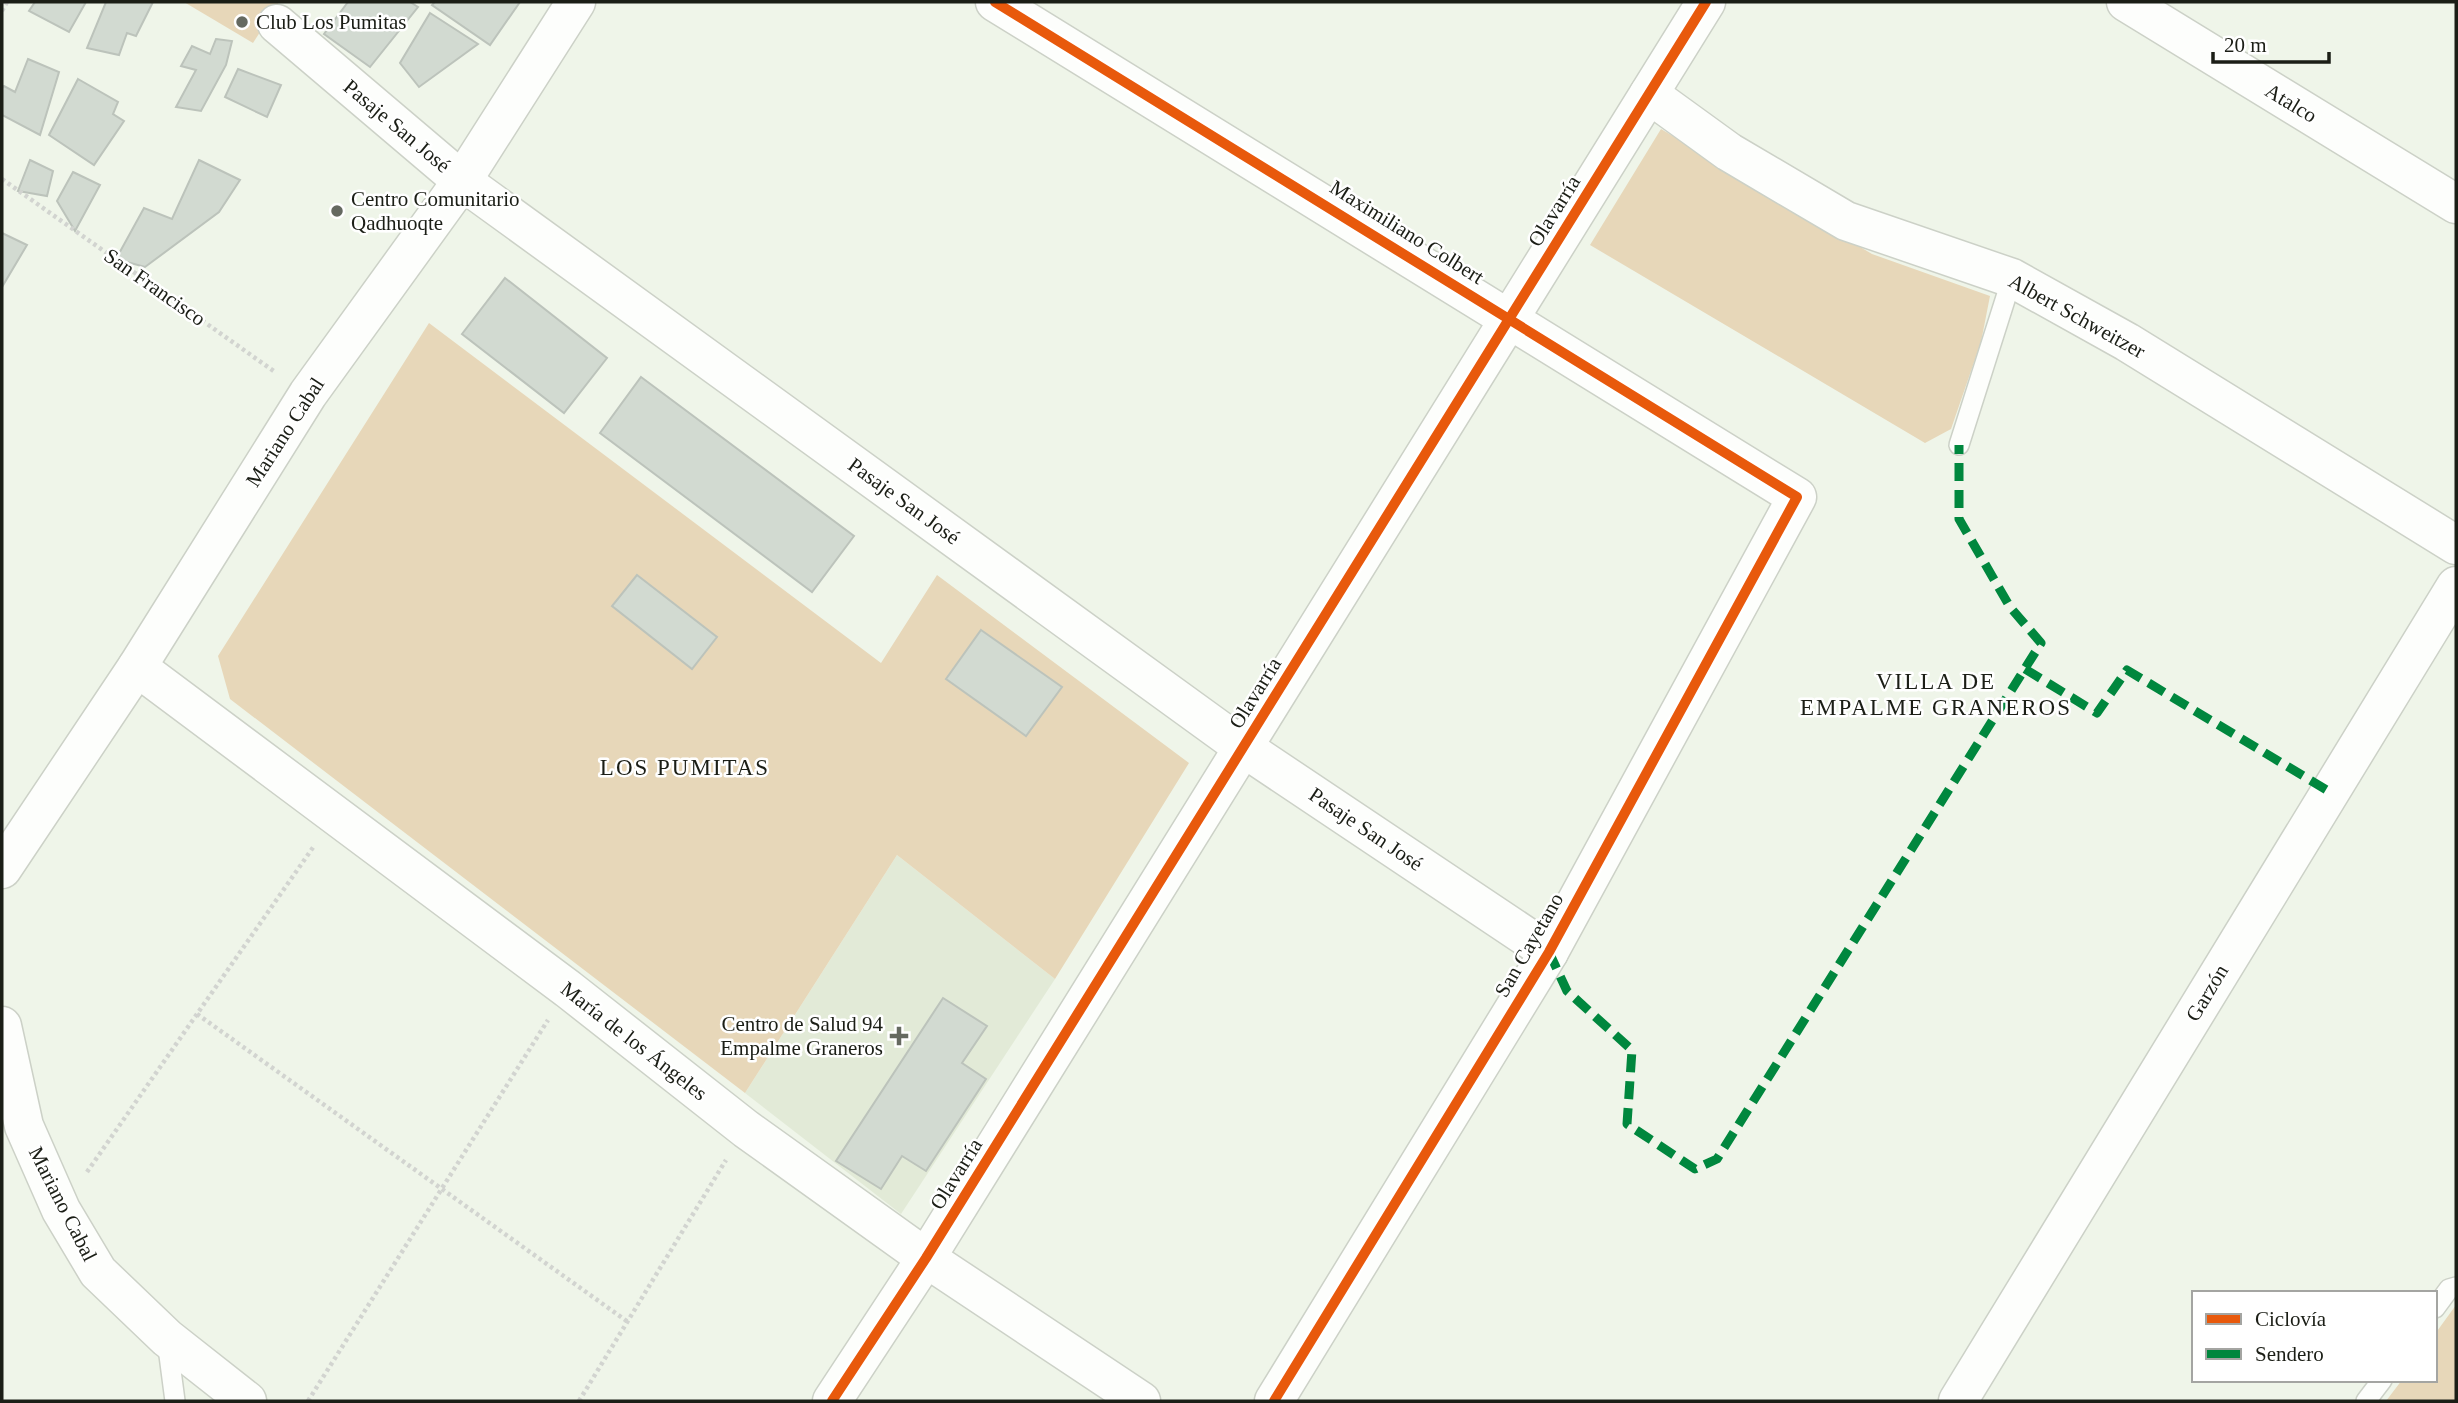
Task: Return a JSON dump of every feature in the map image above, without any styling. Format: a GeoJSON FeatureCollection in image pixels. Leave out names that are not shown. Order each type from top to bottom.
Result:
{"type":"FeatureCollection","features":[{"type":"Feature","properties":{"kind":"street","name":"Mariano Cabal"},"geometry":{"type":"LineString","coordinates":[[2,869],[137,667],[308,394],[462,181],[576,2]]}},
{"type":"Feature","properties":{"kind":"street","name":"Maximiliano Colbert"},"geometry":{"type":"LineString","coordinates":[[995,2],[1797,497]]}},
{"type":"Feature","properties":{"kind":"street","name":"Olavarría"},"geometry":{"type":"LineString","coordinates":[[832,1401],[926,1258],[1706,2]]}},
{"type":"Feature","properties":{"kind":"street","name":"Atalco"},"geometry":{"type":"LineString","coordinates":[[2126,2],[2456,204]]}},
{"type":"Feature","properties":{"kind":"street","name":"Pasaje San José"},"geometry":{"type":"LineString","coordinates":[[277,24],[462,181],[1244,748],[1549,953]]}},
{"type":"Feature","properties":{"kind":"street","name":"Albert Schweitzer"},"geometry":{"type":"LineString","coordinates":[[1649,94],[1729,152],[1846,221],[2012,278],[2127,342],[2456,545]]}},
{"type":"Feature","properties":{"kind":"street","name":"San Cayetano"},"geometry":{"type":"LineString","coordinates":[[1274,1401],[1549,953],[1797,497]]}},
{"type":"Feature","properties":{"kind":"street","name":"Garzón"},"geometry":{"type":"LineString","coordinates":[[1958,1401],[2456,586]]}},
{"type":"Feature","properties":{"kind":"street","name":"María de los Ángeles"},"geometry":{"type":"LineString","coordinates":[[137,667],[568,989],[746,1129],[926,1258],[1141,1401]]}},
{"type":"Feature","properties":{"kind":"street","name":"Mariano Cabal"},"geometry":{"type":"LineString","coordinates":[[2,1026],[24,1126],[61,1210],[98,1272],[167,1338],[247,1401]]}},
{"type":"Feature","properties":{"kind":"lane"},"geometry":{"type":"LineString","coordinates":[[1959,445],[2012,278]]}},
{"type":"Feature","properties":{"kind":"lane"},"geometry":{"type":"LineString","coordinates":[[2437,1305],[2449,1289],[2456,1287]]}},
{"type":"Feature","properties":{"kind":"lane"},"geometry":{"type":"LineString","coordinates":[[167,1338],[175,1401]]}},
{"type":"Feature","properties":{"kind":"lane"},"geometry":{"type":"LineString","coordinates":[[2366,1401],[2380,1382]]}},
{"type":"Feature","properties":{"kind":"path"},"geometry":{"type":"LineString","coordinates":[[2,12],[7,2]]}},
{"type":"Feature","properties":{"kind":"path"},"geometry":{"type":"LineString","coordinates":[[61,1210],[335,815]]}},
{"type":"Feature","properties":{"kind":"path"},"geometry":{"type":"LineString","coordinates":[[308,1401],[568,989]]}},
{"type":"Feature","properties":{"kind":"path"},"geometry":{"type":"LineString","coordinates":[[197,1014],[628,1322]]}},
{"type":"Feature","properties":{"kind":"path"},"geometry":{"type":"LineString","coordinates":[[579,1401],[746,1129]]}},
{"type":"Feature","properties":{"kind":"shaded area","name":"Club Los Pumitas"},"geometry":{"type":"Polygon","coordinates":[[[184,2],[279,2],[253,43],[184,2]]]}},
{"type":"Feature","properties":{"kind":"shaded area"},"geometry":{"type":"Polygon","coordinates":[[[1661,129],[1872,254],[1990,296],[1981,342],[1951,429],[1925,443],[1590,245],[1661,129]]]}},
{"type":"Feature","properties":{"kind":"shaded area"},"geometry":{"type":"Polygon","coordinates":[[[429,323],[881,663],[937,575],[1189,763],[1055,979],[897,855],[745,1093],[230,699],[218,656],[429,323]]]}},
{"type":"Feature","properties":{"kind":"shaded area","name":"Centro de Salud 94 Empalme Graneros"},"geometry":{"type":"Polygon","coordinates":[[[897,855],[1055,979],[901,1214],[745,1093],[897,855]]]}},
{"type":"Feature","properties":{"kind":"shaded area"},"geometry":{"type":"Polygon","coordinates":[[[2456,1305],[2456,1401],[2386,1401],[2400,1382],[2437,1382],[2437,1331],[2456,1305]]]}},
{"type":"Feature","properties":{"kind":"building"},"geometry":{"type":"Polygon","coordinates":[[[35,2],[86,2],[69,32],[29,11],[35,2]]]}},
{"type":"Feature","properties":{"kind":"building"},"geometry":{"type":"Polygon","coordinates":[[[106,2],[153,2],[136,36],[127,33],[119,55],[87,48],[106,2]]]}},
{"type":"Feature","properties":{"kind":"building"},"geometry":{"type":"Polygon","coordinates":[[[348,2],[410,2],[418,7],[370,67],[324,34],[348,2]]]}},
{"type":"Feature","properties":{"kind":"building"},"geometry":{"type":"Polygon","coordinates":[[[435,2],[520,2],[490,45],[432,5],[435,2]]]}},
{"type":"Feature","properties":{"kind":"building"},"geometry":{"type":"Polygon","coordinates":[[[430,13],[478,44],[419,87],[400,63],[430,13]]]}},
{"type":"Feature","properties":{"kind":"building"},"geometry":{"type":"Polygon","coordinates":[[[216,39],[232,41],[226,65],[201,111],[176,107],[196,70],[181,66],[192,46],[210,54],[216,39]]]}},
{"type":"Feature","properties":{"kind":"building"},"geometry":{"type":"Polygon","coordinates":[[[28,59],[59,72],[40,135],[2,115],[2,88],[4,86],[15,92],[28,59]]]}},
{"type":"Feature","properties":{"kind":"building"},"geometry":{"type":"Polygon","coordinates":[[[238,69],[281,85],[267,117],[225,97],[238,69]]]}},
{"type":"Feature","properties":{"kind":"building"},"geometry":{"type":"Polygon","coordinates":[[[78,79],[118,102],[113,114],[124,121],[94,165],[49,135],[78,79]]]}},
{"type":"Feature","properties":{"kind":"building"},"geometry":{"type":"Polygon","coordinates":[[[30,160],[53,171],[47,196],[18,191],[30,160]]]}},
{"type":"Feature","properties":{"kind":"building"},"geometry":{"type":"Polygon","coordinates":[[[199,160],[240,180],[219,212],[145,267],[116,259],[144,208],[172,219],[199,160]]]}},
{"type":"Feature","properties":{"kind":"building"},"geometry":{"type":"Polygon","coordinates":[[[73,172],[100,185],[75,231],[57,201],[73,172]]]}},
{"type":"Feature","properties":{"kind":"building"},"geometry":{"type":"Polygon","coordinates":[[[2,233],[27,245],[2,287],[2,233]]]}},
{"type":"Feature","properties":{"kind":"building"},"geometry":{"type":"Polygon","coordinates":[[[505,278],[607,358],[564,413],[462,334],[505,278]]]}},
{"type":"Feature","properties":{"kind":"building"},"geometry":{"type":"Polygon","coordinates":[[[641,377],[854,536],[812,592],[600,433],[641,377]]]}},
{"type":"Feature","properties":{"kind":"building"},"geometry":{"type":"Polygon","coordinates":[[[637,575],[717,637],[692,669],[612,606],[637,575]]]}},
{"type":"Feature","properties":{"kind":"building"},"geometry":{"type":"Polygon","coordinates":[[[981,630],[1062,687],[1026,736],[946,679],[981,630]]]}},
{"type":"Feature","properties":{"kind":"building"},"geometry":{"type":"Polygon","coordinates":[[[943,998],[987,1026],[962,1063],[986,1079],[926,1171],[902,1156],[881,1189],[836,1161],[943,998]]]}},
{"type":"Feature","properties":{"kind":"marked path"},"geometry":{"type":"LineString","coordinates":[[1549,952],[1567,991],[1632,1050],[1627,1124],[1695,1169],[1717,1159],[2041,643],[2010,607],[1959,519],[1959,445]]}},
{"type":"Feature","properties":{"kind":"marked path"},"geometry":{"type":"LineString","coordinates":[[2025,669],[2097,713],[2127,670],[2330,792]]}},
{"type":"Feature","properties":{"kind":"cycle path"},"geometry":{"type":"LineString","coordinates":[[995,2],[1797,497],[1549,952],[1274,1401]]}},
{"type":"Feature","properties":{"kind":"cycle path"},"geometry":{"type":"LineString","coordinates":[[832,1401],[926,1258],[1706,2]]}},
{"type":"Feature","properties":{"kind":"place","name":"Club Los Pumitas"},"geometry":{"type":"Point","coordinates":[242,22]}},
{"type":"Feature","properties":{"kind":"place","name":"Centro Comunitario Qadhuoqte"},"geometry":{"type":"Point","coordinates":[337,211]}},
{"type":"Feature","properties":{"kind":"place","name":"Centro de Salud 94 Empalme Graneros"},"geometry":{"type":"Point","coordinates":[899,1036]}},
{"type":"Feature","properties":{"kind":"district","name":"VILLA DE EMPALME GRANEROS"},"geometry":{"type":"Point","coordinates":[1936,694]}},
{"type":"Feature","properties":{"kind":"district","name":"LOS PUMITAS"},"geometry":{"type":"Point","coordinates":[685,767]}}]}
